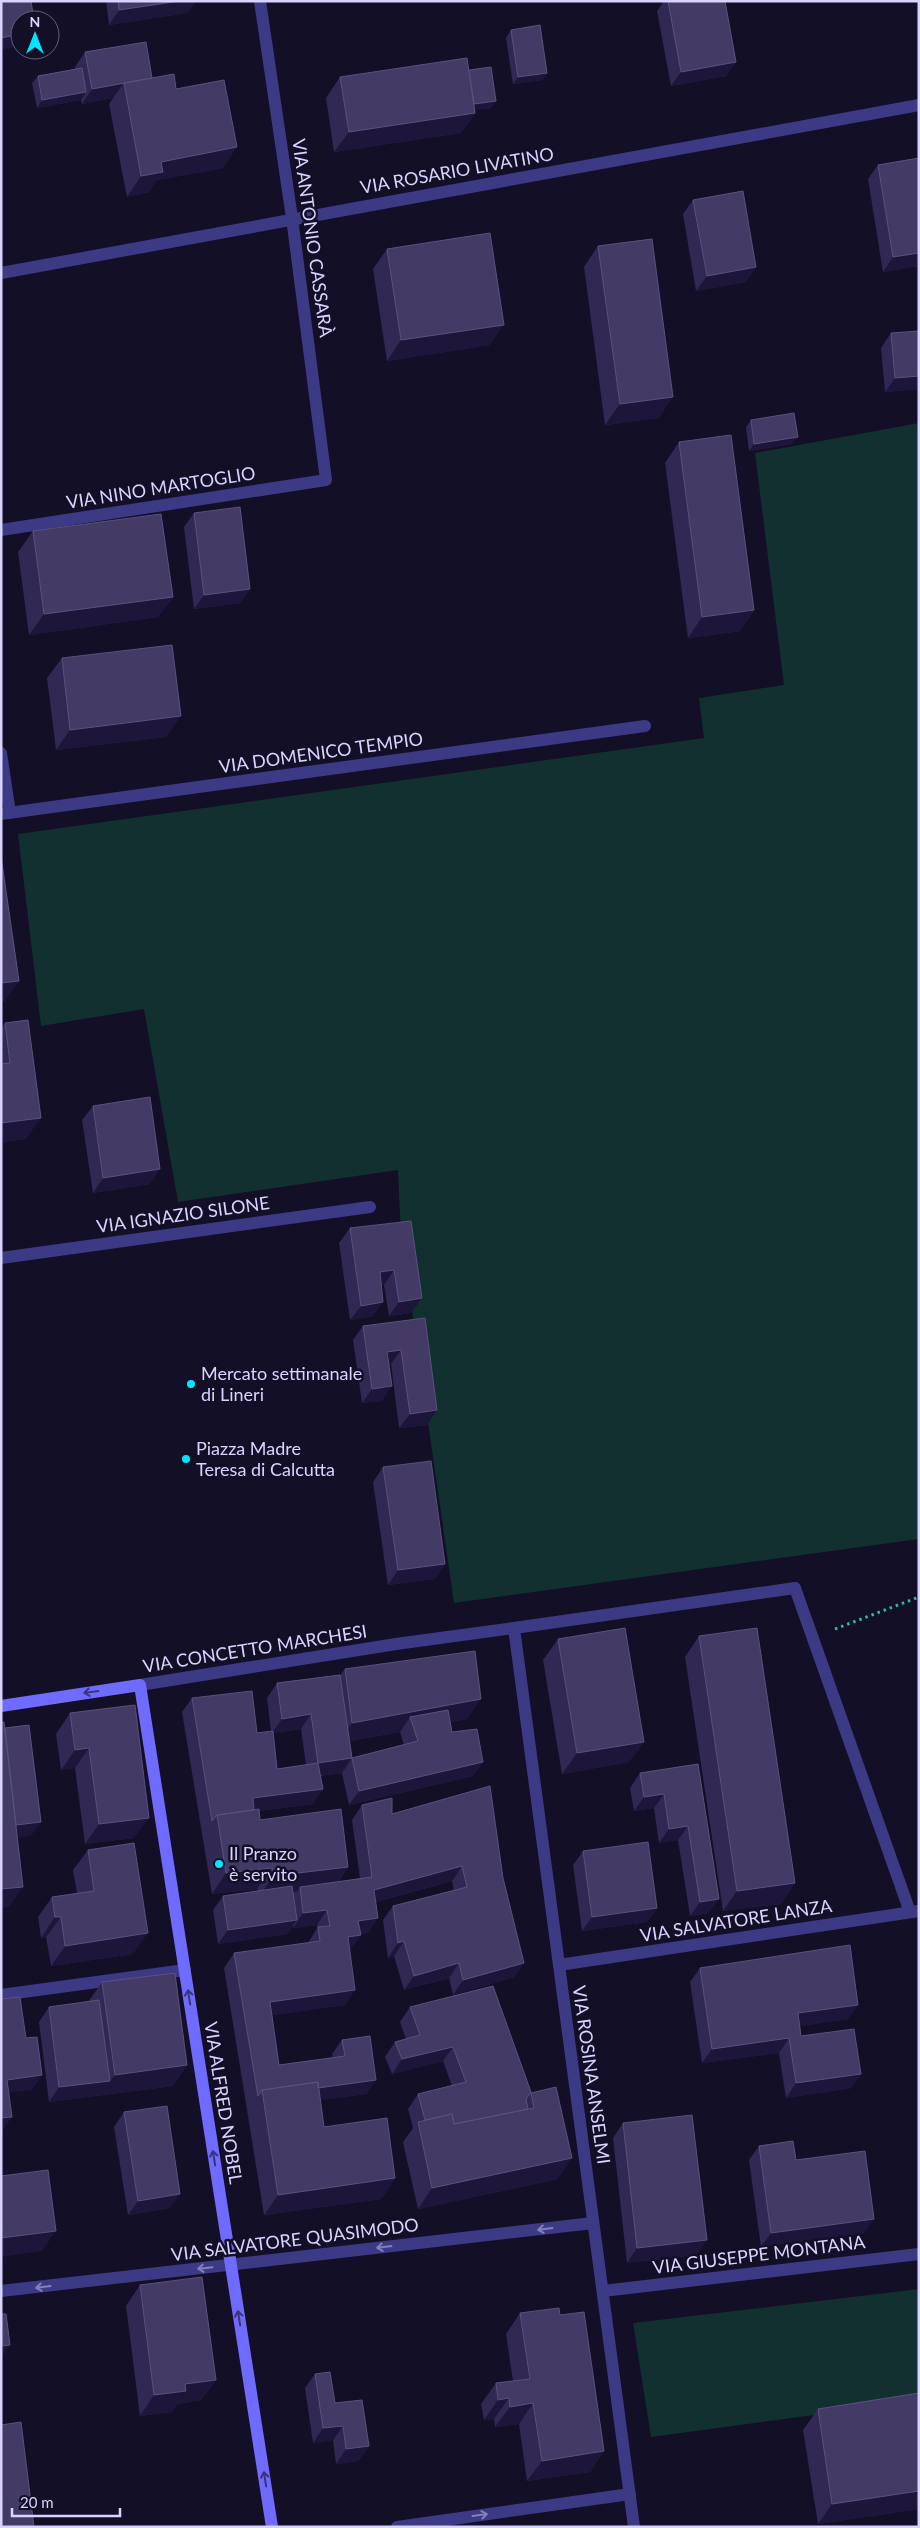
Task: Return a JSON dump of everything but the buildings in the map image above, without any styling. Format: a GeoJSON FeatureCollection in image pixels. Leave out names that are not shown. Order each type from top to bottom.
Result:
{"type":"FeatureCollection","features":[{"type":"Feature","properties":{"kind":"main road","name":"VIA CONCETTO MARCHESI"},"geometry":{"type":"LineString","coordinates":[[1,1706],[140,1685]]}},
{"type":"Feature","properties":{"kind":"main road","name":"VIA ALFRED NOBEL"},"geometry":{"type":"LineString","coordinates":[[140,1685],[272,2527]]}},
{"type":"Feature","properties":{"kind":"street","name":"VIA ANTONIO CASSARÀ"},"geometry":{"type":"LineString","coordinates":[[260,1],[292,218],[326,480]]}},
{"type":"Feature","properties":{"kind":"street","name":"VIA ROSARIO LIVATINO"},"geometry":{"type":"LineString","coordinates":[[1,273],[292,218],[919,106]]}},
{"type":"Feature","properties":{"kind":"street","name":"VIA NINO MARTOGLIO"},"geometry":{"type":"LineString","coordinates":[[1,530],[326,480]]}},
{"type":"Feature","properties":{"kind":"street","name":"VIA DOMENICO TEMPIO"},"geometry":{"type":"LineString","coordinates":[[5,813],[645,726]]}},
{"type":"Feature","properties":{"kind":"street"},"geometry":{"type":"LineString","coordinates":[[1,753],[5,813]]}},
{"type":"Feature","properties":{"kind":"street","name":"VIA IGNAZIO SILONE"},"geometry":{"type":"LineString","coordinates":[[1,1258],[370,1207]]}},
{"type":"Feature","properties":{"kind":"street","name":"VIA CONCETTO MARCHESI"},"geometry":{"type":"LineString","coordinates":[[140,1685],[396,1644],[795,1588],[812,1638]]}},
{"type":"Feature","properties":{"kind":"street","name":"VIA ROSINA ANSELMI"},"geometry":{"type":"LineString","coordinates":[[514,1628],[634,2527]]}},
{"type":"Feature","properties":{"kind":"street"},"geometry":{"type":"LineString","coordinates":[[812,1638],[915,1911]]}},
{"type":"Feature","properties":{"kind":"street","name":"VIA SALVATORE LANZA"},"geometry":{"type":"LineString","coordinates":[[559,1965],[915,1911]]}},
{"type":"Feature","properties":{"kind":"street"},"geometry":{"type":"LineString","coordinates":[[1,1995],[184,1970]]}},
{"type":"Feature","properties":{"kind":"street","name":"VIA SALVATORE QUASIMODO"},"geometry":{"type":"LineString","coordinates":[[1,2291],[594,2223]]}},
{"type":"Feature","properties":{"kind":"street","name":"VIA GIUSEPPE MONTANA"},"geometry":{"type":"LineString","coordinates":[[603,2292],[919,2254]]}},
{"type":"Feature","properties":{"kind":"street"},"geometry":{"type":"LineString","coordinates":[[397,2527],[630,2494]]}},
{"type":"Feature","properties":{"kind":"path"},"geometry":{"type":"LineString","coordinates":[[812,1638],[919,1597]]}},
{"type":"Feature","properties":{"kind":"green space"},"geometry":{"type":"Polygon","coordinates":[[[919,423],[919,1539],[454,1603],[401,1235],[398,1170],[178,1202],[144,1009],[41,1026],[18,834],[704,738],[699,698],[784,685],[755,453],[919,423]]]}},
{"type":"Feature","properties":{"kind":"green space"},"geometry":{"type":"Polygon","coordinates":[[[919,2289],[919,2401],[651,2437],[633,2323],[919,2289]]]}},
{"type":"Feature","properties":{"kind":"place","name":"Mercato settimanale di Lineri"},"geometry":{"type":"Point","coordinates":[191,1384]}},
{"type":"Feature","properties":{"kind":"place","name":"Piazza Madre Teresa di Calcutta"},"geometry":{"type":"Point","coordinates":[186,1459]}},
{"type":"Feature","properties":{"kind":"place","name":"Il Pranzo è servito"},"geometry":{"type":"Point","coordinates":[219,1864]}}]}
